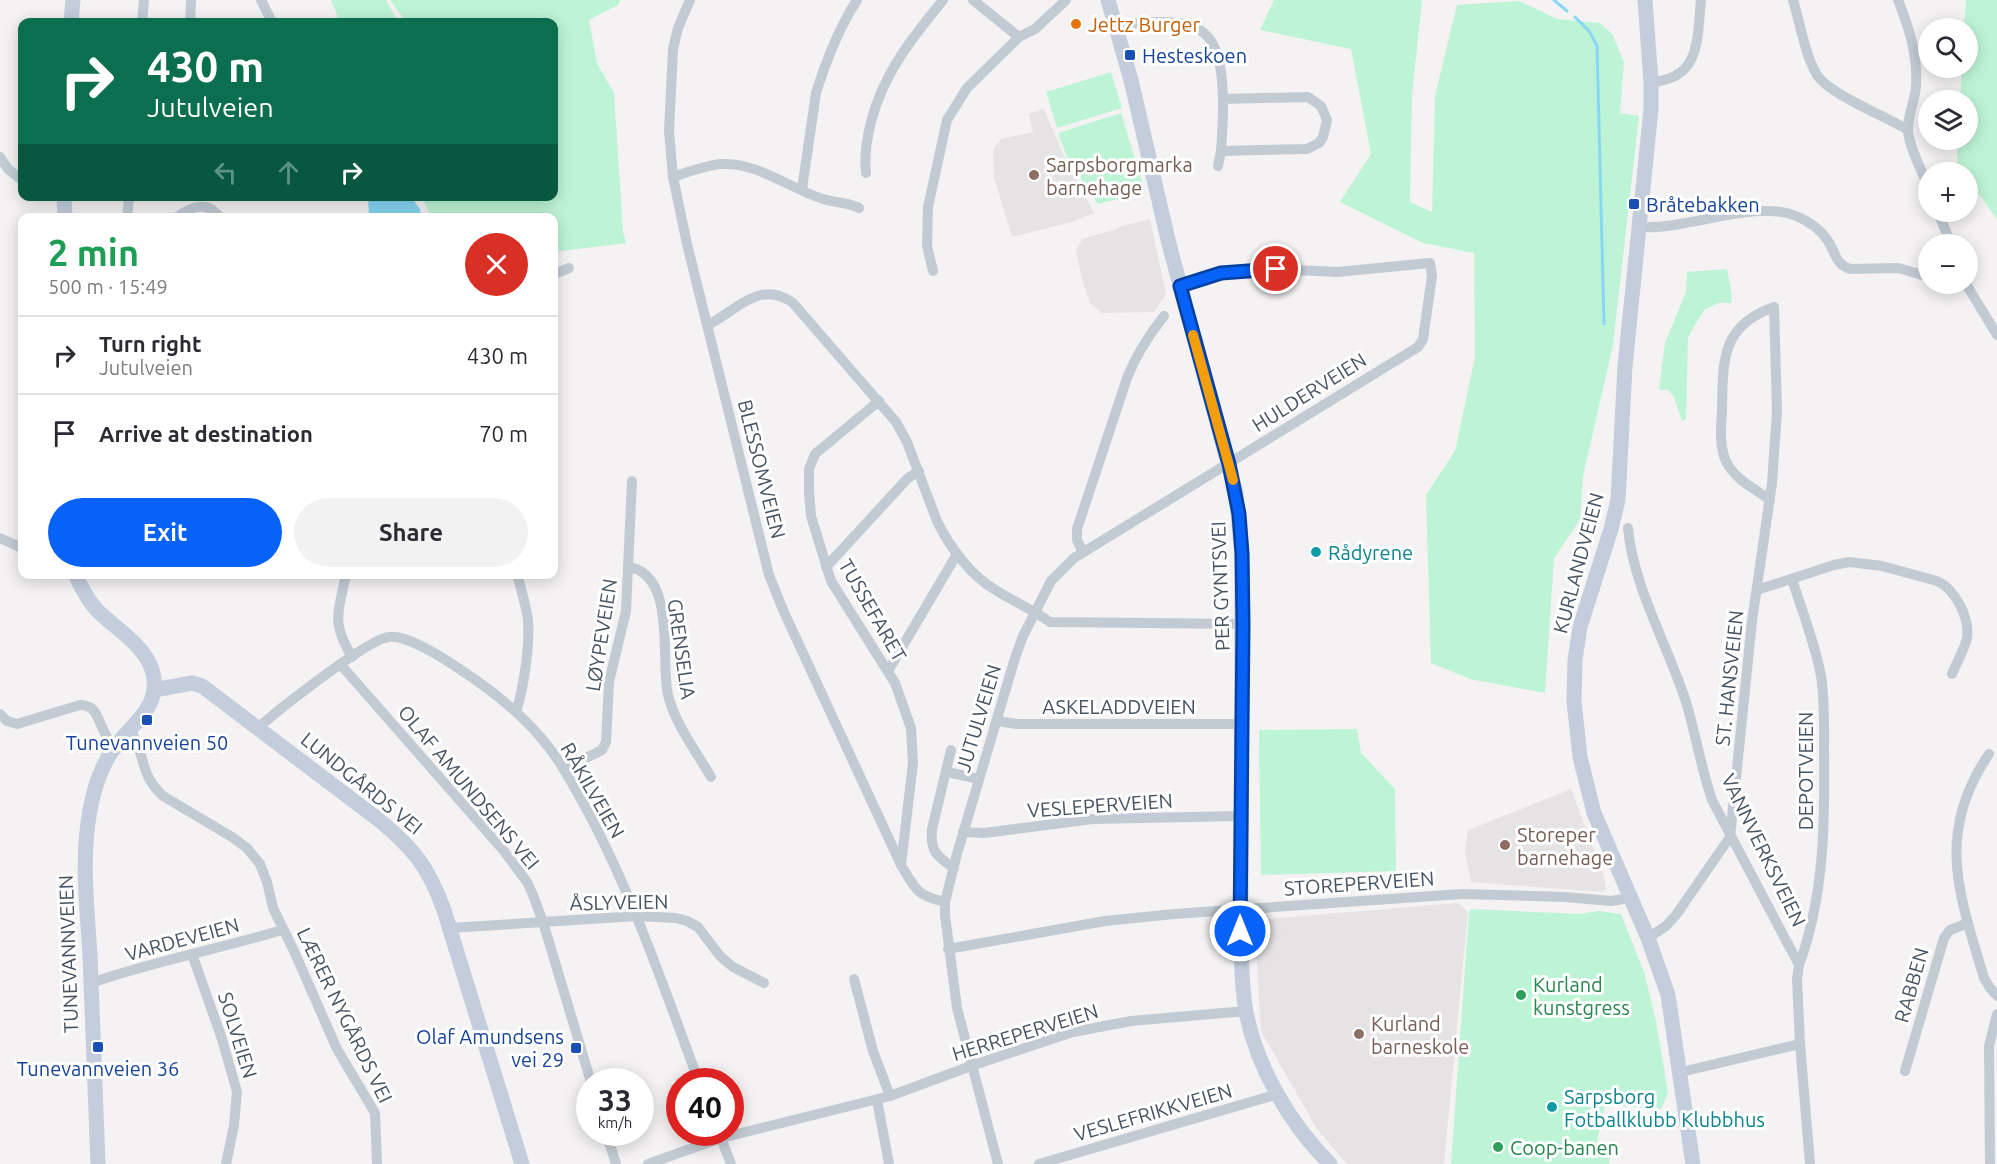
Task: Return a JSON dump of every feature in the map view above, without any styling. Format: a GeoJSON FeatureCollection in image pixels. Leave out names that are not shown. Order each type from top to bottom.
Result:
{"type":"FeatureCollection","features":[{"type":"Feature","properties":{"kind":"street"},"geometry":{"type":"LineString","coordinates":[[71,18],[73,0]]}},
{"type":"Feature","properties":{"kind":"street"},"geometry":{"type":"LineString","coordinates":[[142,18],[144,0]]}},
{"type":"Feature","properties":{"kind":"street"},"geometry":{"type":"LineString","coordinates":[[190,18],[191,0]]}},
{"type":"Feature","properties":{"kind":"street"},"geometry":{"type":"LineString","coordinates":[[261,0],[270,18]]}},
{"type":"Feature","properties":{"kind":"street","name":"BLESSOMVEIEN"},"geometry":{"type":"LineString","coordinates":[[690,0],[678,28],[673,49],[669,131],[673,177],[773,587],[901,865],[913,885],[924,897],[945,902]]}},
{"type":"Feature","properties":{"kind":"street"},"geometry":{"type":"LineString","coordinates":[[801,189],[816,93],[836,40],[857,0]]}},
{"type":"Feature","properties":{"kind":"street"},"geometry":{"type":"LineString","coordinates":[[866,172],[867,136],[874,108],[886,78],[902,51],[943,0]]}},
{"type":"Feature","properties":{"kind":"street"},"geometry":{"type":"LineString","coordinates":[[973,0],[1019,37]]}},
{"type":"Feature","properties":{"kind":"street"},"geometry":{"type":"LineString","coordinates":[[933,271],[927,246],[928,207],[947,120],[967,88],[1019,37],[1035,29],[1066,0]]}},
{"type":"Feature","properties":{"kind":"street","name":"PER GYNTSVEI"},"geometry":{"type":"LineString","coordinates":[[1108,0],[1133,91],[1169,244],[1236,493],[1242,554],[1241,892],[1239,909],[1245,1011],[1257,1050],[1278,1094],[1308,1139],[1330,1164]]}},
{"type":"Feature","properties":{"kind":"street"},"geometry":{"type":"LineString","coordinates":[[1645,0],[1651,109],[1641,227],[1664,227],[1760,210],[1782,211],[1804,219],[1822,233],[1838,262],[1844,267],[1850,269],[1898,268],[1918,274]]}},
{"type":"Feature","properties":{"kind":"street"},"geometry":{"type":"LineString","coordinates":[[1651,82],[1670,80],[1688,67],[1695,50],[1701,0]]}},
{"type":"Feature","properties":{"kind":"street"},"geometry":{"type":"LineString","coordinates":[[1793,0],[1814,69],[1821,80],[1838,93],[1908,130]]}},
{"type":"Feature","properties":{"kind":"street"},"geometry":{"type":"LineString","coordinates":[[1899,0],[1910,32],[1916,72],[1914,100],[1908,130],[1919,162]]}},
{"type":"Feature","properties":{"kind":"street"},"geometry":{"type":"LineString","coordinates":[[1116,27],[1133,22],[1173,22],[1188,25],[1202,32],[1213,44],[1220,67],[1224,99],[1218,166]]}},
{"type":"Feature","properties":{"kind":"street"},"geometry":{"type":"LineString","coordinates":[[1221,151],[1307,149],[1318,143],[1327,125],[1324,110],[1308,97],[1224,99]]}},
{"type":"Feature","properties":{"kind":"street"},"geometry":{"type":"LineString","coordinates":[[0,157],[8,169],[18,177]]}},
{"type":"Feature","properties":{"kind":"street"},"geometry":{"type":"LineString","coordinates":[[673,177],[725,164],[736,165],[763,173],[824,200],[859,208]]}},
{"type":"Feature","properties":{"kind":"street"},"geometry":{"type":"LineString","coordinates":[[184,213],[204,205],[213,208],[216,213]]}},
{"type":"Feature","properties":{"kind":"street","name":"KURLANDVEIEN"},"geometry":{"type":"LineString","coordinates":[[1641,227],[1626,354],[1618,500],[1611,530],[1580,627],[1575,660],[1574,701],[1577,741],[1584,781],[1594,813],[1648,938],[1668,995],[1693,1164]]}},
{"type":"Feature","properties":{"kind":"street","name":"HULDERVEIEN"},"geometry":{"type":"LineString","coordinates":[[1083,552],[1418,347],[1423,339],[1432,276],[1430,263],[1337,272],[1276,269],[1235,270],[1180,286]]}},
{"type":"Feature","properties":{"kind":"street"},"geometry":{"type":"LineString","coordinates":[[558,272],[570,268]]}},
{"type":"Feature","properties":{"kind":"street"},"geometry":{"type":"LineString","coordinates":[[708,325],[734,307],[755,296],[769,292],[782,295],[793,303],[896,422],[907,442],[937,521],[957,554],[987,585],[1050,622],[1243,624]]}},
{"type":"Feature","properties":{"kind":"street"},"geometry":{"type":"LineString","coordinates":[[1971,294],[1997,335]]}},
{"type":"Feature","properties":{"kind":"street","name":"ST. HANSVEIEN"},"geometry":{"type":"LineString","coordinates":[[1648,938],[1666,926],[1676,915],[1730,837],[1757,590],[1770,500],[1777,411],[1774,307],[1747,319],[1728,346],[1723,374],[1721,423],[1722,449],[1725,460],[1739,479],[1770,500]]}},
{"type":"Feature","properties":{"kind":"street"},"geometry":{"type":"LineString","coordinates":[[1083,552],[1077,540],[1077,529],[1127,378],[1134,361],[1164,316]]}},
{"type":"Feature","properties":{"kind":"street","name":"TUSSEFARET"},"geometry":{"type":"LineString","coordinates":[[879,401],[818,450],[810,464],[811,516],[826,567],[837,592],[888,671],[903,701],[911,728],[913,763],[901,865]]}},
{"type":"Feature","properties":{"kind":"street"},"geometry":{"type":"LineString","coordinates":[[826,567],[908,478],[919,471]]}},
{"type":"Feature","properties":{"kind":"street","name":"LØYPEVEIEN"},"geometry":{"type":"LineString","coordinates":[[564,769],[602,750],[606,742],[609,682],[625,622],[632,481]]}},
{"type":"Feature","properties":{"kind":"street","name":"VANNVERKSVEIEN"},"geometry":{"type":"LineString","coordinates":[[1628,528],[1633,561],[1686,702],[1712,800],[1730,837],[1766,899],[1798,965],[1800,1044],[1810,1164]]}},
{"type":"Feature","properties":{"kind":"street"},"geometry":{"type":"LineString","coordinates":[[0,538],[18,546]]}},
{"type":"Feature","properties":{"kind":"street","name":"JUTULVEIEN"},"geometry":{"type":"LineString","coordinates":[[998,1164],[957,1008],[948,950],[945,902],[963,832],[1023,636],[1046,590],[1057,574],[1083,552]]}},
{"type":"Feature","properties":{"kind":"street"},"geometry":{"type":"LineString","coordinates":[[888,671],[957,554]]}},
{"type":"Feature","properties":{"kind":"street"},"geometry":{"type":"LineString","coordinates":[[1757,590],[1840,563],[1862,562],[1903,571],[1944,584],[1957,598],[1967,632],[1965,644],[1952,674]]}},
{"type":"Feature","properties":{"kind":"street","name":"GRENSELIA"},"geometry":{"type":"LineString","coordinates":[[629,567],[642,570],[652,583],[664,618],[668,694],[678,721],[711,777]]}},
{"type":"Feature","properties":{"kind":"street"},"geometry":{"type":"LineString","coordinates":[[78,579],[89,601],[131,640],[146,659],[153,673],[154,690]]}},
{"type":"Feature","properties":{"kind":"street"},"geometry":{"type":"LineString","coordinates":[[345,579],[337,610],[337,623],[352,657]]}},
{"type":"Feature","properties":{"kind":"street"},"geometry":{"type":"LineString","coordinates":[[516,712],[523,679],[528,627],[518,579]]}},
{"type":"Feature","properties":{"kind":"street","name":"DEPOTVEIEN"},"geometry":{"type":"LineString","coordinates":[[1792,579],[1818,662],[1824,719],[1824,814],[1820,874],[1812,922],[1798,965]]}},
{"type":"Feature","properties":{"kind":"street","name":"RÅKILVEIEN"},"geometry":{"type":"LineString","coordinates":[[259,727],[352,657],[383,638],[393,637],[405,640],[448,661],[516,712],[541,738],[564,769],[598,832],[637,916],[694,1068]]}},
{"type":"Feature","properties":{"kind":"street","name":"OLAF AMUNDSENS VEI"},"geometry":{"type":"LineString","coordinates":[[341,665],[513,861],[527,882],[543,922],[587,1068]]}},
{"type":"Feature","properties":{"kind":"street","name":"LUNDGÅRDS VEI"},"geometry":{"type":"LineString","coordinates":[[154,690],[192,683],[201,686],[339,788],[407,844],[422,862],[431,877],[450,928],[522,1164]]}},
{"type":"Feature","properties":{"kind":"street","name":"TUNEVANNVEIEN"},"geometry":{"type":"LineString","coordinates":[[98,1164],[87,892],[87,833],[95,789],[114,748],[141,720],[154,690]]}},
{"type":"Feature","properties":{"kind":"street"},"geometry":{"type":"LineString","coordinates":[[0,714],[7,721],[16,724],[80,705],[90,707],[94,710],[114,748]]}},
{"type":"Feature","properties":{"kind":"street","name":"ASKELADDVEIEN"},"geometry":{"type":"LineString","coordinates":[[997,721],[1017,724],[1242,723]]}},
{"type":"Feature","properties":{"kind":"street","name":"LÆRER NYGÅRDS VEI"},"geometry":{"type":"LineString","coordinates":[[131,730],[144,771],[155,789],[232,837],[247,848],[260,864],[282,930],[294,951],[342,1059],[373,1108],[377,1164]]}},
{"type":"Feature","properties":{"kind":"street"},"geometry":{"type":"LineString","coordinates":[[951,750],[931,842],[934,852],[954,868]]}},
{"type":"Feature","properties":{"kind":"street"},"geometry":{"type":"LineString","coordinates":[[1989,754],[1979,769],[1962,806],[1957,833],[1957,879],[1984,978],[1989,988],[1997,996]]}},
{"type":"Feature","properties":{"kind":"street"},"geometry":{"type":"LineString","coordinates":[[947,771],[979,779]]}},
{"type":"Feature","properties":{"kind":"street","name":"VESLEPERVEIEN"},"geometry":{"type":"LineString","coordinates":[[963,832],[984,833],[1093,819],[1240,816]]}},
{"type":"Feature","properties":{"kind":"street","name":"STOREPERVEIEN"},"geometry":{"type":"LineString","coordinates":[[948,950],[1105,921],[1239,909],[1462,894],[1565,897],[1611,901],[1630,898]]}},
{"type":"Feature","properties":{"kind":"street","name":"ÅSLYVEIEN"},"geometry":{"type":"LineString","coordinates":[[450,928],[637,916],[676,918],[693,923],[705,934],[720,956],[733,967],[764,983]]}},
{"type":"Feature","properties":{"kind":"street","name":"RABBEN"},"geometry":{"type":"LineString","coordinates":[[1905,1071],[1944,938],[1950,930],[1968,923]]}},
{"type":"Feature","properties":{"kind":"street","name":"VARDEVEIEN"},"geometry":{"type":"LineString","coordinates":[[91,983],[282,930]]}},
{"type":"Feature","properties":{"kind":"street","name":"SOLVEIEN"},"geometry":{"type":"LineString","coordinates":[[192,954],[222,1039],[237,1092],[234,1125],[226,1164]]}},
{"type":"Feature","properties":{"kind":"street"},"geometry":{"type":"LineString","coordinates":[[855,979],[873,1051],[891,1096]]}},
{"type":"Feature","properties":{"kind":"street","name":"HERREPERVEIEN"},"geometry":{"type":"LineString","coordinates":[[744,1130],[891,1096],[971,1066],[1072,1032],[1097,1026],[1155,1018],[1245,1011]]}},
{"type":"Feature","properties":{"kind":"street"},"geometry":{"type":"LineString","coordinates":[[1990,1164],[1989,1046],[1997,1014]]}},
{"type":"Feature","properties":{"kind":"street"},"geometry":{"type":"LineString","coordinates":[[1681,1072],[1800,1044]]}},
{"type":"Feature","properties":{"kind":"street","name":"VESLEFRIKKVEIEN"},"geometry":{"type":"LineString","coordinates":[[1039,1164],[1278,1094]]}},
{"type":"Feature","properties":{"kind":"street"},"geometry":{"type":"LineString","coordinates":[[877,1100],[889,1164]]}},
{"type":"Feature","properties":{"kind":"street"},"geometry":{"type":"LineString","coordinates":[[610,1146],[616,1164]]}},
{"type":"Feature","properties":{"kind":"street","name":"HERREPERVEIEN"},"geometry":{"type":"LineString","coordinates":[[648,1164],[693,1146]]}},
{"type":"Feature","properties":{"kind":"street"},"geometry":{"type":"LineString","coordinates":[[724,1146],[731,1164]]}},
{"type":"Feature","properties":{"kind":"shaded area","name":"Sarpsborgmarka barnehage"},"geometry":{"type":"Polygon","coordinates":[[[1044,109],[1063,154],[1094,213],[1072,222],[1012,237],[994,177],[993,150],[1001,139],[1033,132],[1029,114],[1044,109]]]}},
{"type":"Feature","properties":{"kind":"shaded area"},"geometry":{"type":"Polygon","coordinates":[[[1150,219],[1166,294],[1154,312],[1102,313],[1090,303],[1082,280],[1076,251],[1082,239],[1150,219]]]}},
{"type":"Feature","properties":{"kind":"shaded area"},"geometry":{"type":"Polygon","coordinates":[[[1571,789],[1604,877],[1606,889],[1602,892],[1471,882],[1465,851],[1468,830],[1571,789]]]}},
{"type":"Feature","properties":{"kind":"shaded area","name":"Kurland barneskole"},"geometry":{"type":"Polygon","coordinates":[[[1458,903],[1468,912],[1444,1164],[1347,1164],[1317,1129],[1261,1031],[1255,932],[1267,919],[1458,903]]]}},
{"type":"Feature","properties":{"kind":"green space"},"geometry":{"type":"Polygon","coordinates":[[[331,0],[386,0],[396,18],[338,18],[331,0]]]}},
{"type":"Feature","properties":{"kind":"green space"},"geometry":{"type":"Polygon","coordinates":[[[390,0],[620,0],[618,5],[589,20],[597,63],[614,93],[623,232],[626,243],[558,252],[558,213],[429,213],[424,201],[558,201],[558,18],[403,18],[390,0]]]}},
{"type":"Feature","properties":{"kind":"green space"},"geometry":{"type":"Polygon","coordinates":[[[1274,0],[1422,0],[1412,95],[1410,202],[1432,212],[1435,96],[1457,5],[1519,1],[1557,19],[1600,23],[1612,34],[1624,62],[1620,113],[1639,116],[1613,345],[1583,476],[1580,520],[1554,558],[1545,693],[1470,679],[1431,663],[1426,495],[1455,451],[1475,357],[1474,253],[1423,243],[1340,202],[1371,154],[1351,49],[1260,30],[1274,0]]]}},
{"type":"Feature","properties":{"kind":"green space"},"geometry":{"type":"Polygon","coordinates":[[[1966,0],[1997,0],[1997,219],[1978,193],[1978,162],[1957,162],[1958,150],[1978,150],[1978,90],[1961,90],[1961,78],[1978,78],[1978,18],[1965,18],[1966,0]]]}},
{"type":"Feature","properties":{"kind":"green space"},"geometry":{"type":"Polygon","coordinates":[[[1111,72],[1122,108],[1057,128],[1046,92],[1111,72]]]}},
{"type":"Feature","properties":{"kind":"green space"},"geometry":{"type":"Polygon","coordinates":[[[1121,113],[1145,192],[1098,204],[1067,157],[1058,133],[1121,113]]]}},
{"type":"Feature","properties":{"kind":"green space"},"geometry":{"type":"Polygon","coordinates":[[[1727,269],[1732,295],[1731,303],[1719,303],[1704,310],[1688,337],[1686,419],[1682,421],[1674,397],[1668,390],[1659,390],[1665,343],[1686,292],[1687,272],[1727,269]]]}},
{"type":"Feature","properties":{"kind":"green space"},"geometry":{"type":"Polygon","coordinates":[[[1357,729],[1361,753],[1395,789],[1396,871],[1261,875],[1259,730],[1357,729]]]}},
{"type":"Feature","properties":{"kind":"green space"},"geometry":{"type":"Polygon","coordinates":[[[1471,909],[1579,914],[1598,911],[1621,914],[1644,972],[1656,1021],[1668,1093],[1661,1109],[1605,1105],[1595,1151],[1611,1155],[1609,1164],[1451,1164],[1471,909]]]}},
{"type":"Feature","properties":{"kind":"water"},"geometry":{"type":"Polygon","coordinates":[[[368,201],[414,201],[420,213],[369,213],[368,201]]]}},
{"type":"Feature","properties":{"kind":"waterway"},"geometry":{"type":"LineString","coordinates":[[1554,0],[1567,11]]}},
{"type":"Feature","properties":{"kind":"waterway"},"geometry":{"type":"LineString","coordinates":[[1575,17],[1589,31],[1597,46],[1604,324]]}},
{"type":"Feature","properties":{"kind":"slow traffic"},"geometry":{"type":"LineString","coordinates":[[1193,335],[1233,480]]}},
{"type":"Feature","properties":{"kind":"place","name":"Jettz Burger"},"geometry":{"type":"Point","coordinates":[1076,24]}},
{"type":"Feature","properties":{"kind":"place","name":"Hesteskoen"},"geometry":{"type":"Point","coordinates":[1130,55]}},
{"type":"Feature","properties":{"kind":"place","name":"Sarpsborgmarka barnehage"},"geometry":{"type":"Point","coordinates":[1034,175]}},
{"type":"Feature","properties":{"kind":"place","name":"Bråtebakken"},"geometry":{"type":"Point","coordinates":[1634,204]}},
{"type":"Feature","properties":{"kind":"place","name":"Rådyrene"},"geometry":{"type":"Point","coordinates":[1316,552]}},
{"type":"Feature","properties":{"kind":"place","name":"Tunevannveien 50"},"geometry":{"type":"Point","coordinates":[147,720]}},
{"type":"Feature","properties":{"kind":"place","name":"Storeper barnehage"},"geometry":{"type":"Point","coordinates":[1505,845]}},
{"type":"Feature","properties":{"kind":"place","name":"Kurland kunstgress"},"geometry":{"type":"Point","coordinates":[1521,995]}},
{"type":"Feature","properties":{"kind":"place","name":"Kurland barneskole"},"geometry":{"type":"Point","coordinates":[1359,1034]}},
{"type":"Feature","properties":{"kind":"place","name":"Tunevannveien 36"},"geometry":{"type":"Point","coordinates":[98,1047]}},
{"type":"Feature","properties":{"kind":"place","name":"Olaf Amundsens vei 29"},"geometry":{"type":"Point","coordinates":[576,1048]}},
{"type":"Feature","properties":{"kind":"place","name":"Sarpsborg Fotballklubb Klubbhus"},"geometry":{"type":"Point","coordinates":[1552,1107]}},
{"type":"Feature","properties":{"kind":"place","name":"Coop-banen"},"geometry":{"type":"Point","coordinates":[1498,1147]}},
{"type":"Feature","properties":{"kind":"route"},"geometry":{"type":"LineString","coordinates":[[1240,931],[1243,624],[1239,514],[1229,464],[1180,286],[1235,270],[1276,269]]}}]}
